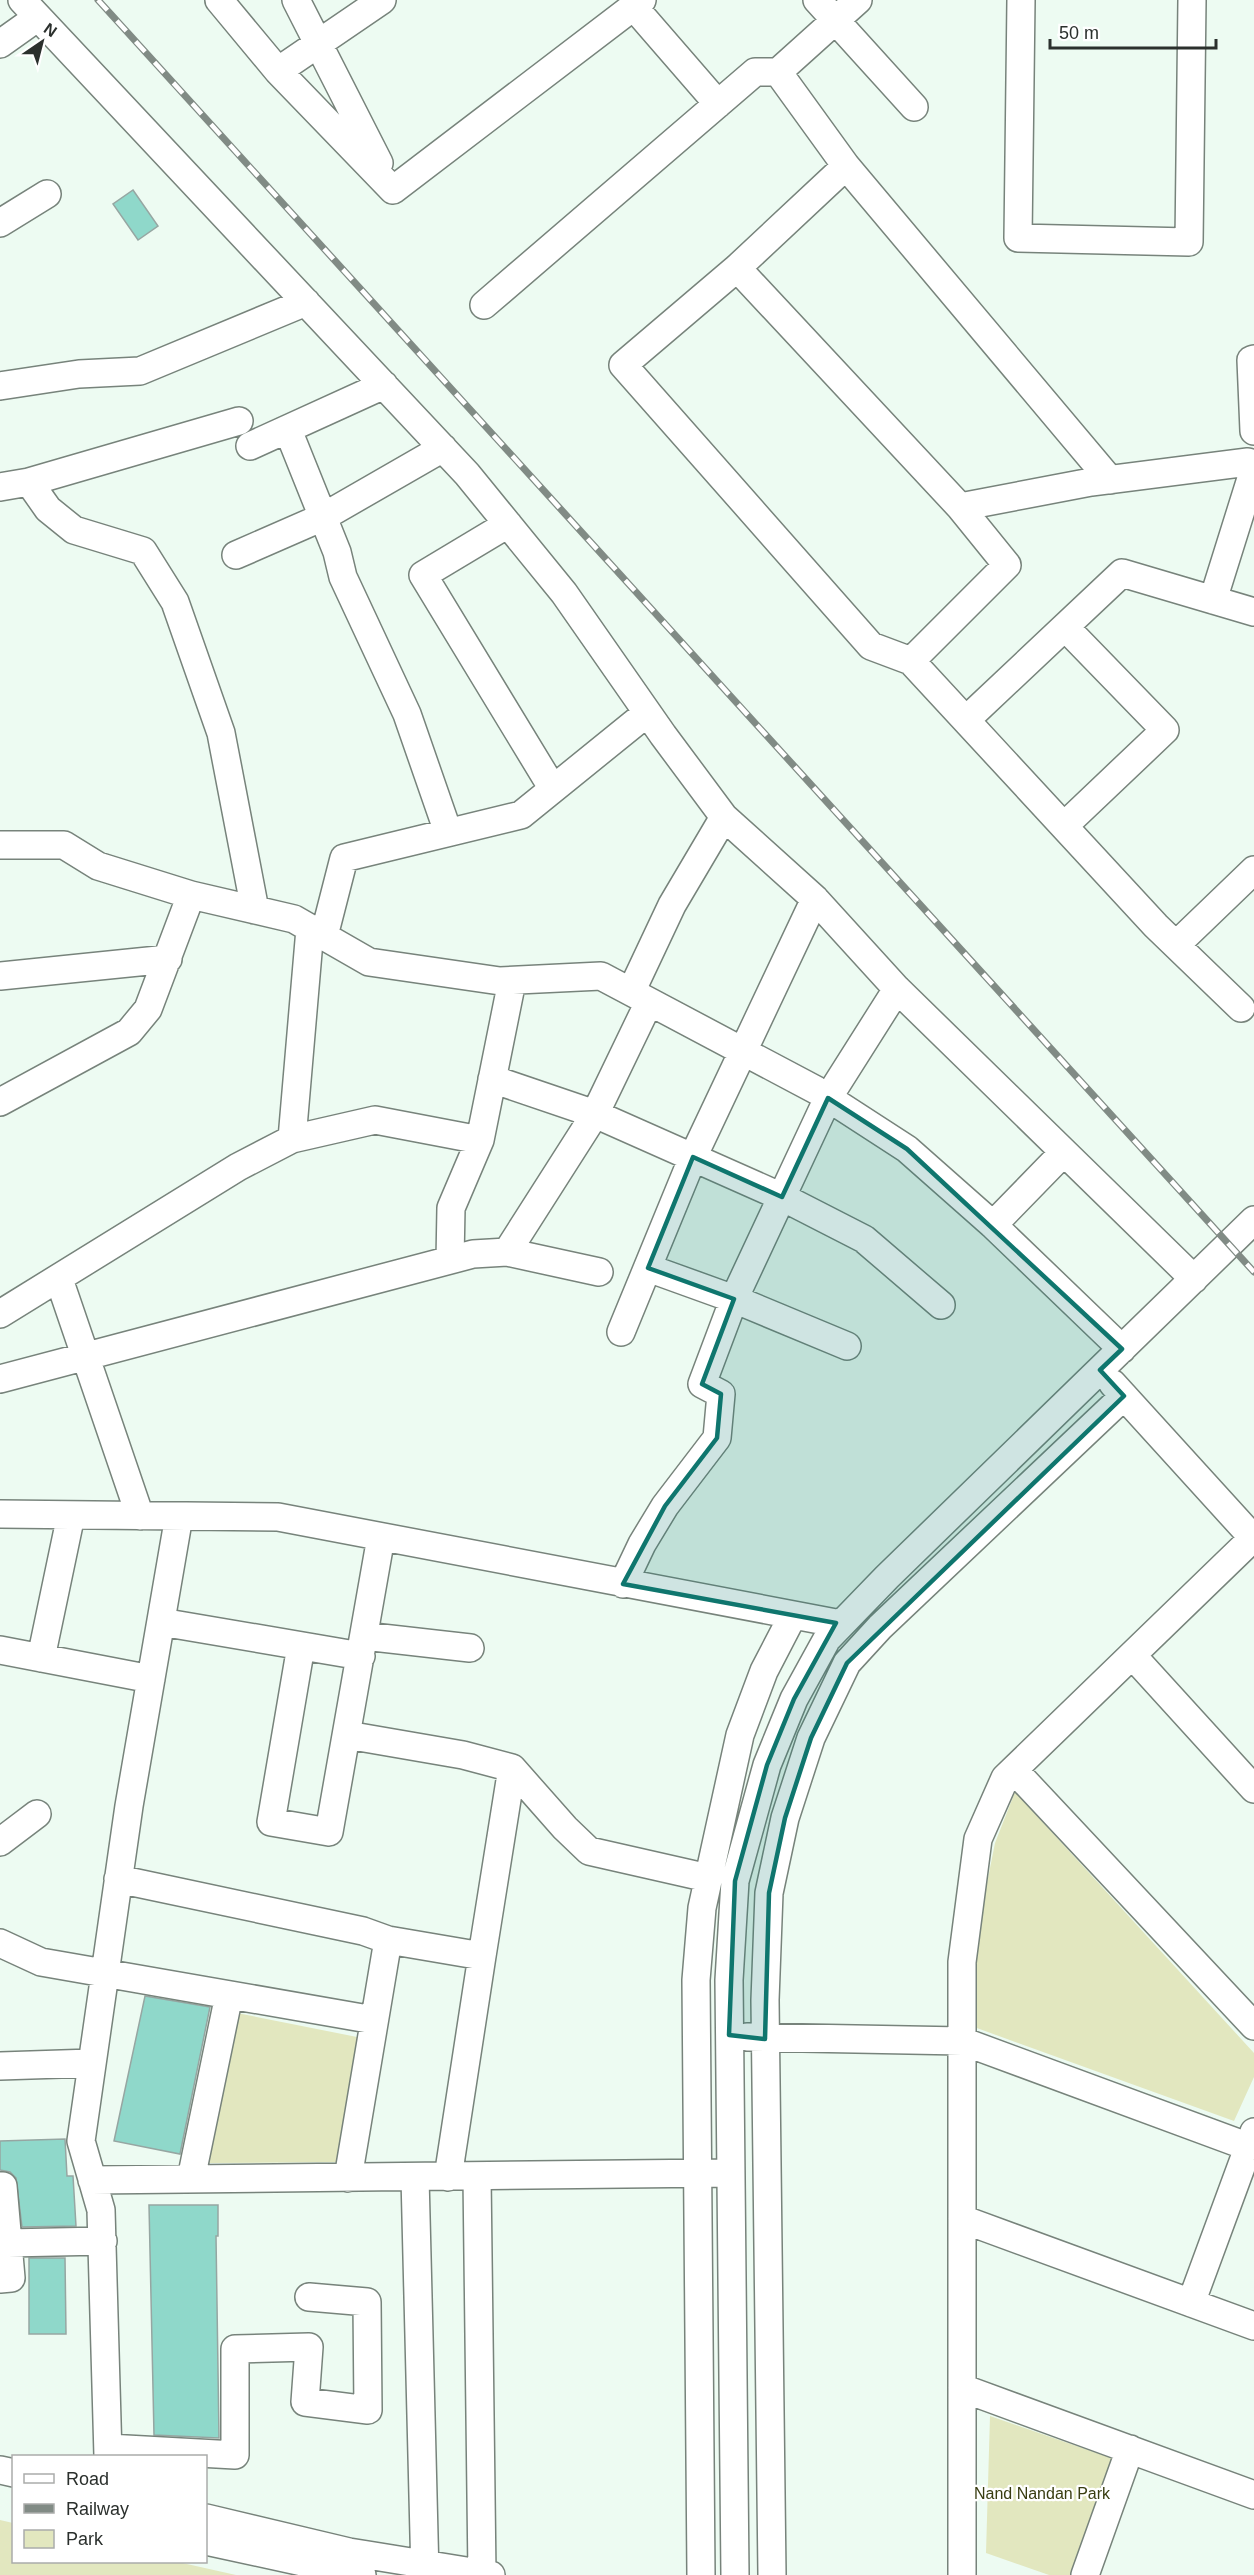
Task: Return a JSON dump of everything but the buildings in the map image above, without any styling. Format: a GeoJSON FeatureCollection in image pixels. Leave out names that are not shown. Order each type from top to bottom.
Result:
{"type":"FeatureCollection","features":[{"type":"Feature","properties":{"kind":"street"},"geometry":{"type":"LineString","coordinates":[[219,0],[279,71],[393,190]]}},
{"type":"Feature","properties":{"kind":"street"},"geometry":{"type":"LineString","coordinates":[[296,0],[393,190]]}},
{"type":"Feature","properties":{"kind":"street"},"geometry":{"type":"LineString","coordinates":[[279,71],[382,0]]}},
{"type":"Feature","properties":{"kind":"street"},"geometry":{"type":"LineString","coordinates":[[817,0],[914,107]]}},
{"type":"Feature","properties":{"kind":"street"},"geometry":{"type":"LineString","coordinates":[[484,305],[755,72],[778,72],[858,0]]}},
{"type":"Feature","properties":{"kind":"street"},"geometry":{"type":"LineString","coordinates":[[1021,0],[1018,238],[1189,242],[1192,0]]}},
{"type":"Feature","properties":{"kind":"street"},"geometry":{"type":"LineString","coordinates":[[393,190],[638,3],[718,104]]}},
{"type":"Feature","properties":{"kind":"street"},"geometry":{"type":"LineString","coordinates":[[0,44],[30,8],[443,448],[564,593],[647,713],[724,817],[815,899],[897,989],[1194,1279]]}},
{"type":"Feature","properties":{"kind":"street"},"geometry":{"type":"LineString","coordinates":[[778,72],[846,166],[1110,480]]}},
{"type":"Feature","properties":{"kind":"street"},"geometry":{"type":"LineString","coordinates":[[846,166],[737,268],[623,365],[871,646],[911,661],[1176,945],[1250,1011]]}},
{"type":"Feature","properties":{"kind":"street"},"geometry":{"type":"LineString","coordinates":[[0,223],[47,194]]}},
{"type":"Feature","properties":{"kind":"street"},"geometry":{"type":"LineString","coordinates":[[737,268],[960,507],[1007,565],[911,661]]}},
{"type":"Feature","properties":{"kind":"street"},"geometry":{"type":"LineString","coordinates":[[0,386],[79,374],[140,371],[306,302]]}},
{"type":"Feature","properties":{"kind":"street"},"geometry":{"type":"LineString","coordinates":[[1254,359],[1251,360],[1254,431]]}},
{"type":"Feature","properties":{"kind":"street"},"geometry":{"type":"LineString","coordinates":[[250,446],[384,385]]}},
{"type":"Feature","properties":{"kind":"street"},"geometry":{"type":"LineString","coordinates":[[0,487],[29,482],[239,421]]}},
{"type":"Feature","properties":{"kind":"street"},"geometry":{"type":"LineString","coordinates":[[288,430],[337,552],[343,577],[407,714],[448,832]]}},
{"type":"Feature","properties":{"kind":"street"},"geometry":{"type":"LineString","coordinates":[[236,555],[323,517],[443,448]]}},
{"type":"Feature","properties":{"kind":"street"},"geometry":{"type":"LineString","coordinates":[[960,507],[1110,480],[1248,462],[1254,464]]}},
{"type":"Feature","properties":{"kind":"street"},"geometry":{"type":"LineString","coordinates":[[1213,600],[1254,469]]}},
{"type":"Feature","properties":{"kind":"street"},"geometry":{"type":"LineString","coordinates":[[29,482],[48,509],[74,530],[143,550],[176,602],[221,733],[255,910]]}},
{"type":"Feature","properties":{"kind":"street"},"geometry":{"type":"LineString","coordinates":[[508,524],[423,575],[553,789]]}},
{"type":"Feature","properties":{"kind":"street"},"geometry":{"type":"LineString","coordinates":[[966,720],[1122,573],[1254,612]]}},
{"type":"Feature","properties":{"kind":"street"},"geometry":{"type":"LineString","coordinates":[[1064,826],[1165,730],[1065,627]]}},
{"type":"Feature","properties":{"kind":"street"},"geometry":{"type":"LineString","coordinates":[[292,1139],[317,932],[344,858],[521,815],[647,713]]}},
{"type":"Feature","properties":{"kind":"street"},"geometry":{"type":"LineString","coordinates":[[507,1252],[595,1114],[672,905],[724,817]]}},
{"type":"Feature","properties":{"kind":"street"},"geometry":{"type":"LineString","coordinates":[[0,845],[64,845],[98,866],[192,895],[294,919],[369,962],[500,981],[601,976],[828,1098],[907,1149],[993,1225],[1122,1349]]}},
{"type":"Feature","properties":{"kind":"street"},"geometry":{"type":"LineString","coordinates":[[1176,945],[1254,870]]}},
{"type":"Feature","properties":{"kind":"street"},"geometry":{"type":"LineString","coordinates":[[0,1102],[129,1032],[148,1009],[192,895]]}},
{"type":"Feature","properties":{"kind":"street"},"geometry":{"type":"LineString","coordinates":[[621,1332],[693,1157],[815,899]]}},
{"type":"Feature","properties":{"kind":"street"},"geometry":{"type":"LineString","coordinates":[[0,976],[168,958]]}},
{"type":"Feature","properties":{"kind":"street"},"geometry":{"type":"LineString","coordinates":[[450,1260],[451,1208],[480,1140],[512,981]]}},
{"type":"Feature","properties":{"kind":"street"},"geometry":{"type":"LineString","coordinates":[[623,1584],[642,1544],[665,1506],[717,1438],[721,1394],[702,1384],[734,1299],[828,1098],[897,989]]}},
{"type":"Feature","properties":{"kind":"street"},"geometry":{"type":"LineString","coordinates":[[492,1079],[595,1114],[782,1197],[864,1239],[941,1305]]}},
{"type":"Feature","properties":{"kind":"street"},"geometry":{"type":"LineString","coordinates":[[0,1314],[238,1167],[292,1139],[375,1120],[480,1140]]}},
{"type":"Feature","properties":{"kind":"street"},"geometry":{"type":"LineString","coordinates":[[993,1225],[1064,1152]]}},
{"type":"Feature","properties":{"kind":"street"},"geometry":{"type":"LineString","coordinates":[[735,2575],[729,1980],[735,1881],[767,1765],[794,1699],[827,1639],[1254,1220]]}},
{"type":"Feature","properties":{"kind":"street"},"geometry":{"type":"LineString","coordinates":[[0,1379],[473,1254],[507,1252],[599,1272]]}},
{"type":"Feature","properties":{"kind":"street"},"geometry":{"type":"LineString","coordinates":[[648,1268],[734,1299],[847,1346]]}},
{"type":"Feature","properties":{"kind":"street"},"geometry":{"type":"LineString","coordinates":[[59,1279],[140,1516]]}},
{"type":"Feature","properties":{"kind":"street"},"geometry":{"type":"LineString","coordinates":[[962,2575],[962,1962],[978,1839],[1005,1778],[1254,1538],[1100,1370]]}},
{"type":"Feature","properties":{"kind":"street"},"geometry":{"type":"LineString","coordinates":[[772,2575],[765,2039],[770,1893],[785,1818],[811,1738],[847,1663],[888,1619],[1124,1396]]}},
{"type":"Feature","properties":{"kind":"street"},"geometry":{"type":"LineString","coordinates":[[0,1514],[278,1517],[792,1617],[841,1624]]}},
{"type":"Feature","properties":{"kind":"street"},"geometry":{"type":"LineString","coordinates":[[41,1658],[71,1515]]}},
{"type":"Feature","properties":{"kind":"street"},"geometry":{"type":"LineString","coordinates":[[179,1516],[118,1879],[81,2141],[101,2210],[108,2452],[235,2455],[234,2349],[309,2347],[305,2402],[368,2410],[367,2302],[309,2297]]}},
{"type":"Feature","properties":{"kind":"street"},"geometry":{"type":"LineString","coordinates":[[301,1646],[271,1822],[328,1832],[381,1537]]}},
{"type":"Feature","properties":{"kind":"street"},"geometry":{"type":"LineString","coordinates":[[701,2575],[696,1980],[702,1908],[740,1735],[764,1671],[792,1617]]}},
{"type":"Feature","properties":{"kind":"street"},"geometry":{"type":"LineString","coordinates":[[161,1622],[301,1646],[470,1648]]}},
{"type":"Feature","properties":{"kind":"street"},"geometry":{"type":"LineString","coordinates":[[0,1650],[151,1679]]}},
{"type":"Feature","properties":{"kind":"street"},"geometry":{"type":"LineString","coordinates":[[1132,1655],[1254,1789]]}},
{"type":"Feature","properties":{"kind":"street"},"geometry":{"type":"LineString","coordinates":[[347,1735],[464,1755],[512,1768],[565,1828],[590,1851],[708,1878]]}},
{"type":"Feature","properties":{"kind":"street"},"geometry":{"type":"LineString","coordinates":[[448,2177],[512,1768]]}},
{"type":"Feature","properties":{"kind":"street"},"geometry":{"type":"LineString","coordinates":[[1014,1770],[1254,2026]]}},
{"type":"Feature","properties":{"kind":"street"},"geometry":{"type":"LineString","coordinates":[[0,1842],[37,1815]]}},
{"type":"Feature","properties":{"kind":"street"},"geometry":{"type":"LineString","coordinates":[[118,1879],[363,1931],[388,1940],[482,1956]]}},
{"type":"Feature","properties":{"kind":"street"},"geometry":{"type":"LineString","coordinates":[[348,2178],[388,1940]]}},
{"type":"Feature","properties":{"kind":"street"},"geometry":{"type":"LineString","coordinates":[[0,1943],[41,1962],[374,2020]]}},
{"type":"Feature","properties":{"kind":"street"},"geometry":{"type":"LineString","coordinates":[[191,2179],[229,1995]]}},
{"type":"Feature","properties":{"kind":"street"},"geometry":{"type":"LineString","coordinates":[[729,2035],[765,2039],[962,2042],[1251,2140],[1191,2302]]}},
{"type":"Feature","properties":{"kind":"street"},"geometry":{"type":"LineString","coordinates":[[0,2066],[92,2062]]}},
{"type":"Feature","properties":{"kind":"street"},"geometry":{"type":"LineString","coordinates":[[92,2180],[731,2173]]}},
{"type":"Feature","properties":{"kind":"street"},"geometry":{"type":"LineString","coordinates":[[207,2518],[425,2570],[485,2574],[477,2176]]}},
{"type":"Feature","properties":{"kind":"street"},"geometry":{"type":"LineString","coordinates":[[415,2177],[425,2570]]}},
{"type":"Feature","properties":{"kind":"street"},"geometry":{"type":"LineString","coordinates":[[0,2186],[3,2186],[11,2278],[0,2279]]}},
{"type":"Feature","properties":{"kind":"street"},"geometry":{"type":"LineString","coordinates":[[962,2219],[1254,2326]]}},
{"type":"Feature","properties":{"kind":"street"},"geometry":{"type":"LineString","coordinates":[[8,2243],[103,2241]]}},
{"type":"Feature","properties":{"kind":"street"},"geometry":{"type":"LineString","coordinates":[[962,2388],[1254,2495]]}},
{"type":"Feature","properties":{"kind":"street"},"geometry":{"type":"LineString","coordinates":[[1085,2575],[1130,2449]]}},
{"type":"Feature","properties":{"kind":"street"},"geometry":{"type":"LineString","coordinates":[[207,2541],[362,2575]]}},
{"type":"Feature","properties":{"kind":"highlighted area"},"geometry":{"type":"Polygon","coordinates":[[[828,1098],[907,1149],[1122,1349],[1100,1370],[1124,1396],[847,1663],[811,1738],[785,1818],[769,1893],[765,2039],[729,2035],[735,1881],[767,1765],[794,1699],[836,1623],[623,1584],[665,1506],[717,1438],[721,1394],[702,1384],[734,1299],[648,1268],[693,1157],[782,1197],[828,1098]]]}},
{"type":"Feature","properties":{"kind":"green space"},"geometry":{"type":"Polygon","coordinates":[[[1015,1792],[1254,2053],[1254,2077],[1234,2121],[974,2027],[976,1938],[995,1843],[1015,1792]]]}},
{"type":"Feature","properties":{"kind":"green space"},"geometry":{"type":"Polygon","coordinates":[[[237,2013],[362,2038],[339,2162],[209,2163],[237,2013]]]}},
{"type":"Feature","properties":{"kind":"green space","name":"Nand Nandan Park"},"geometry":{"type":"Polygon","coordinates":[[[990,2416],[1114,2459],[1071,2575],[1049,2575],[986,2553],[990,2416]]]}},
{"type":"Feature","properties":{"kind":"green space"},"geometry":{"type":"Polygon","coordinates":[[[0,2520],[12,2523],[12,2563],[182,2563],[236,2575],[0,2575],[0,2520]]]}},
{"type":"Feature","properties":{"kind":"railway"},"geometry":{"type":"LineString","coordinates":[[98,0],[1254,1272]]}}]}
